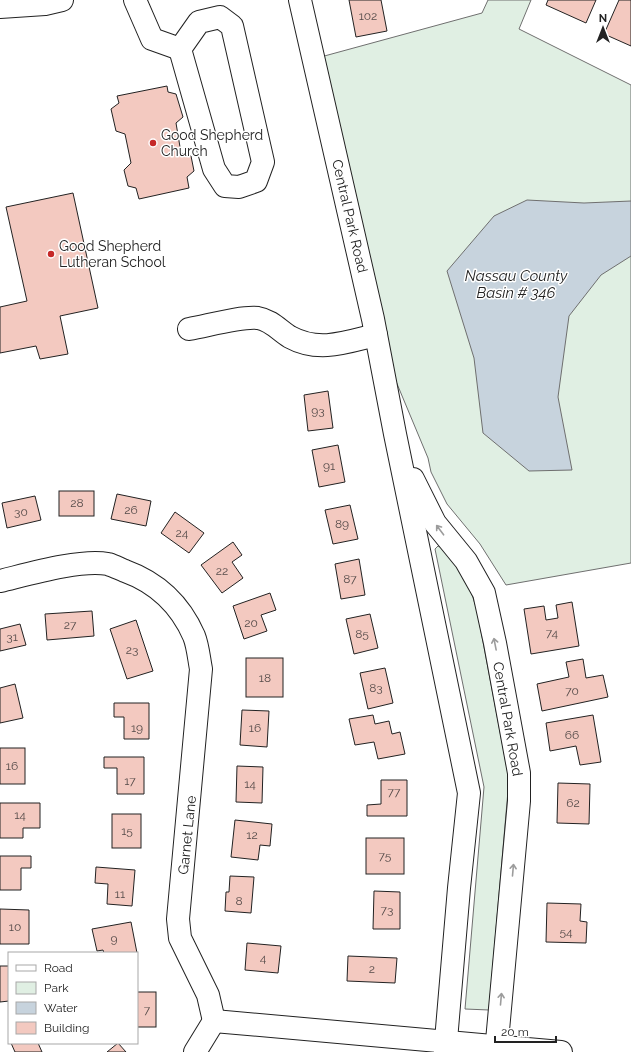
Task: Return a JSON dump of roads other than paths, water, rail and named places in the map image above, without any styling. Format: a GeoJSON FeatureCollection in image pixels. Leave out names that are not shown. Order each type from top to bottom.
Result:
{"type":"FeatureCollection","features":[{"type":"Feature","properties":{"kind":"street"},"geometry":{"type":"LineString","coordinates":[[0,7],[45,4],[62,0]]}},
{"type":"Feature","properties":{"kind":"street"},"geometry":{"type":"LineString","coordinates":[[135,0],[152,39],[180,49]]}},
{"type":"Feature","properties":{"kind":"street","name":"Central Park Road"},"geometry":{"type":"LineString","coordinates":[[300,0],[376,335],[395,434],[470,793],[459,888],[446,1047]]}},
{"type":"Feature","properties":{"kind":"street"},"geometry":{"type":"LineString","coordinates":[[220,17],[232,26],[263,162],[256,181],[239,187],[225,186],[214,169],[180,49],[199,22],[220,17]]}},
{"type":"Feature","properties":{"kind":"street"},"geometry":{"type":"LineString","coordinates":[[189,329],[259,318],[273,324],[290,336],[308,344],[321,346],[335,345],[376,335]]}},
{"type":"Feature","properties":{"kind":"street","name":"Central Park Road"},"geometry":{"type":"LineString","coordinates":[[395,434],[417,490],[435,523],[466,561],[484,594],[495,643],[519,773],[519,801],[496,1049]]}},
{"type":"Feature","properties":{"kind":"street","name":"Garnet Lane"},"geometry":{"type":"LineString","coordinates":[[0,581],[54,568],[89,564],[108,564],[137,575],[162,590],[179,610],[194,637],[201,669],[178,919],[180,938],[208,995],[214,1021]]}},
{"type":"Feature","properties":{"kind":"street"},"geometry":{"type":"LineString","coordinates":[[195,1052],[214,1021],[446,1047],[561,1052]]}},
{"type":"Feature","properties":{"kind":"water","name":"Nassau County Basin # 346"},"geometry":{"type":"Polygon","coordinates":[[[527,200],[584,203],[631,201],[631,256],[601,275],[569,316],[558,397],[572,470],[529,471],[483,433],[474,358],[447,271],[494,216],[527,200]]]}},
{"type":"Feature","properties":{"kind":"place","name":"Good Shepherd Church"},"geometry":{"type":"Point","coordinates":[153,143]}},
{"type":"Feature","properties":{"kind":"place","name":"Good Shepherd Lutheran School"},"geometry":{"type":"Point","coordinates":[51,254]}}]}
